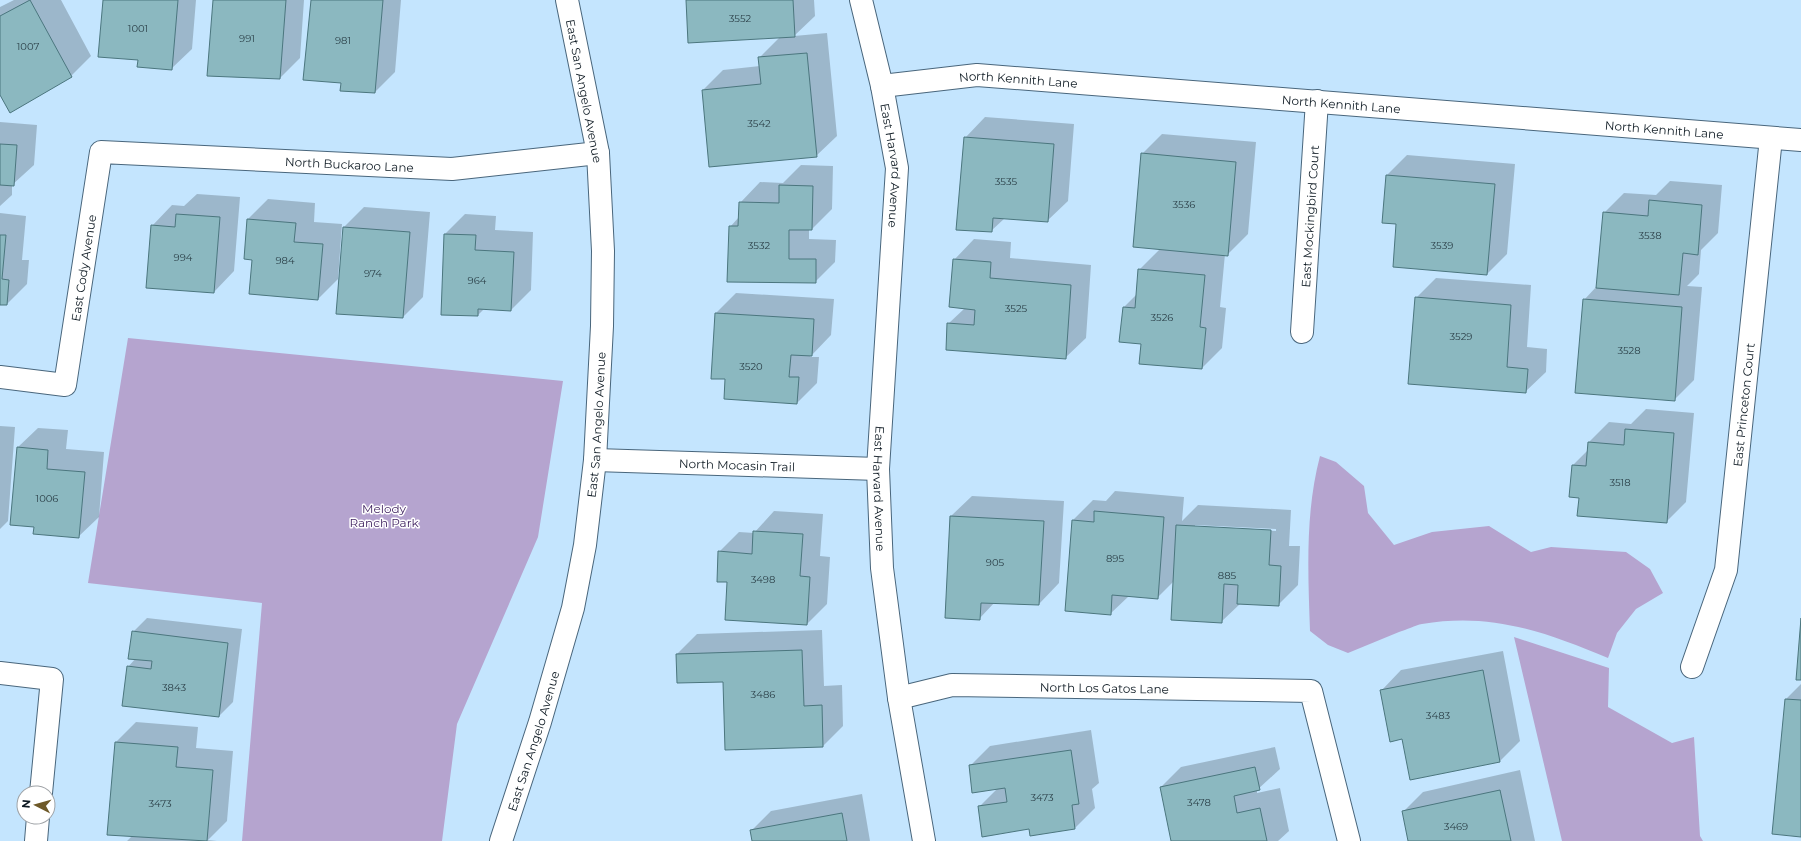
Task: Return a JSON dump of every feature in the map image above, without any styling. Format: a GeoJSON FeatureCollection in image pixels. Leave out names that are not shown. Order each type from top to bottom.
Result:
{"type":"FeatureCollection","features":[{"type":"Feature","properties":{"kind":"street","name":"East San Angelo Avenue"},"geometry":{"type":"LineString","coordinates":[[501,841],[543,715],[573,608],[585,545],[595,460],[602,326],[603,266],[598,153],[567,0]]}},
{"type":"Feature","properties":{"kind":"street","name":"East Harvard Avenue"},"geometry":{"type":"LineString","coordinates":[[861,0],[882,86],[897,168],[878,469],[882,568],[899,698],[924,841]]}},
{"type":"Feature","properties":{"kind":"street","name":"North Kennith Lane"},"geometry":{"type":"LineString","coordinates":[[882,86],[977,75],[1801,140]]}},
{"type":"Feature","properties":{"kind":"street","name":"East Mockingbird Court"},"geometry":{"type":"LineString","coordinates":[[1302,332],[1317,101]]}},
{"type":"Feature","properties":{"kind":"street","name":"East Princeton Court"},"geometry":{"type":"LineString","coordinates":[[1692,667],[1726,570],[1771,138]]}},
{"type":"Feature","properties":{"kind":"street","name":"North Buckaroo Lane"},"geometry":{"type":"LineString","coordinates":[[101,152],[452,169],[598,153]]}},
{"type":"Feature","properties":{"kind":"street","name":"East Cody Avenue"},"geometry":{"type":"LineString","coordinates":[[0,377],[65,385],[101,152]]}},
{"type":"Feature","properties":{"kind":"street","name":"North Mocasin Trail"},"geometry":{"type":"LineString","coordinates":[[595,460],[878,469]]}},
{"type":"Feature","properties":{"kind":"street"},"geometry":{"type":"LineString","coordinates":[[0,673],[52,679],[42,785]]}},
{"type":"Feature","properties":{"kind":"street","name":"North Los Gatos Lane"},"geometry":{"type":"LineString","coordinates":[[899,698],[952,685],[1311,691],[1349,841]]}},
{"type":"Feature","properties":{"kind":"street"},"geometry":{"type":"LineString","coordinates":[[36,841],[37,825]]}},
{"type":"Feature","properties":{"kind":"green space","name":"Melody Ranch Park"},"geometry":{"type":"Polygon","coordinates":[[[128,338],[563,381],[538,537],[457,724],[442,841],[242,841],[262,603],[88,583],[128,338]]]}},
{"type":"Feature","properties":{"kind":"green space"},"geometry":{"type":"Polygon","coordinates":[[[1320,456],[1336,462],[1364,486],[1368,513],[1394,545],[1432,532],[1489,526],[1531,552],[1551,547],[1626,552],[1650,569],[1663,593],[1636,609],[1617,633],[1608,658],[1540,633],[1495,623],[1471,621],[1447,621],[1419,625],[1348,653],[1328,645],[1310,631],[1308,565],[1310,521],[1315,477],[1320,456]]]}},
{"type":"Feature","properties":{"kind":"green space"},"geometry":{"type":"Polygon","coordinates":[[[1514,637],[1609,668],[1608,707],[1672,743],[1694,737],[1700,836],[1703,841],[1562,841],[1514,637]]]}},
{"type":"Feature","properties":{"kind":"building"},"geometry":{"type":"Polygon","coordinates":[[[30,0],[72,77],[10,113],[0,95],[0,16],[30,0]]]}},
{"type":"Feature","properties":{"kind":"building"},"geometry":{"type":"Polygon","coordinates":[[[103,0],[178,0],[172,70],[137,67],[138,60],[98,57],[103,0]]]}},
{"type":"Feature","properties":{"kind":"building"},"geometry":{"type":"Polygon","coordinates":[[[213,0],[286,0],[280,79],[207,76],[213,0]]]}},
{"type":"Feature","properties":{"kind":"building"},"geometry":{"type":"Polygon","coordinates":[[[311,0],[383,0],[375,93],[340,91],[341,83],[303,80],[311,0]]]}},
{"type":"Feature","properties":{"kind":"building"},"geometry":{"type":"Polygon","coordinates":[[[686,0],[793,0],[795,37],[688,43],[686,0]]]}},
{"type":"Feature","properties":{"kind":"building"},"geometry":{"type":"Polygon","coordinates":[[[807,53],[817,157],[709,167],[702,90],[761,84],[758,57],[807,53]]]}},
{"type":"Feature","properties":{"kind":"building"},"geometry":{"type":"Polygon","coordinates":[[[964,137],[1054,144],[1048,222],[993,218],[992,232],[956,230],[964,137]]]}},
{"type":"Feature","properties":{"kind":"building"},"geometry":{"type":"Polygon","coordinates":[[[0,144],[17,145],[14,186],[0,185],[0,144]]]}},
{"type":"Feature","properties":{"kind":"building"},"geometry":{"type":"Polygon","coordinates":[[[1141,153],[1236,162],[1228,256],[1133,247],[1141,153]]]}},
{"type":"Feature","properties":{"kind":"building"},"geometry":{"type":"Polygon","coordinates":[[[1386,175],[1495,184],[1487,275],[1393,267],[1396,224],[1382,223],[1386,175]]]}},
{"type":"Feature","properties":{"kind":"building"},"geometry":{"type":"Polygon","coordinates":[[[779,185],[813,186],[812,230],[789,230],[789,259],[816,259],[816,283],[727,282],[729,226],[738,226],[739,202],[779,203],[779,185]]]}},
{"type":"Feature","properties":{"kind":"building"},"geometry":{"type":"Polygon","coordinates":[[[1649,200],[1702,205],[1698,255],[1683,253],[1679,295],[1596,288],[1603,212],[1648,216],[1649,200]]]}},
{"type":"Feature","properties":{"kind":"building"},"geometry":{"type":"Polygon","coordinates":[[[176,214],[220,217],[214,293],[146,288],[151,225],[175,227],[176,214]]]}},
{"type":"Feature","properties":{"kind":"building"},"geometry":{"type":"Polygon","coordinates":[[[247,219],[296,223],[294,242],[323,244],[318,300],[249,294],[252,260],[244,259],[247,219]]]}},
{"type":"Feature","properties":{"kind":"building"},"geometry":{"type":"Polygon","coordinates":[[[343,227],[410,232],[403,318],[336,314],[343,227]]]}},
{"type":"Feature","properties":{"kind":"building"},"geometry":{"type":"Polygon","coordinates":[[[444,234],[476,235],[475,250],[514,252],[511,311],[478,309],[478,316],[441,315],[444,234]]]}},
{"type":"Feature","properties":{"kind":"building"},"geometry":{"type":"Polygon","coordinates":[[[0,235],[6,235],[2,279],[9,280],[7,305],[0,305],[0,235]]]}},
{"type":"Feature","properties":{"kind":"building"},"geometry":{"type":"Polygon","coordinates":[[[953,259],[991,262],[990,278],[1071,285],[1066,359],[946,350],[947,323],[974,325],[975,310],[949,307],[953,259]]]}},
{"type":"Feature","properties":{"kind":"building"},"geometry":{"type":"Polygon","coordinates":[[[1138,269],[1205,275],[1200,327],[1206,328],[1202,369],[1139,364],[1141,344],[1119,342],[1123,307],[1135,308],[1138,269]]]}},
{"type":"Feature","properties":{"kind":"building"},"geometry":{"type":"Polygon","coordinates":[[[1415,297],[1511,305],[1507,367],[1528,369],[1526,393],[1408,384],[1415,297]]]}},
{"type":"Feature","properties":{"kind":"building"},"geometry":{"type":"Polygon","coordinates":[[[1583,299],[1682,307],[1675,401],[1575,393],[1583,299]]]}},
{"type":"Feature","properties":{"kind":"building"},"geometry":{"type":"Polygon","coordinates":[[[715,313],[814,319],[812,356],[791,355],[789,377],[799,377],[797,404],[724,399],[725,379],[711,379],[715,313]]]}},
{"type":"Feature","properties":{"kind":"building"},"geometry":{"type":"Polygon","coordinates":[[[1625,429],[1674,433],[1667,523],[1577,516],[1579,498],[1569,497],[1572,465],[1586,466],[1588,442],[1624,445],[1625,429]]]}},
{"type":"Feature","properties":{"kind":"building"},"geometry":{"type":"Polygon","coordinates":[[[17,447],[48,450],[47,469],[85,472],[79,538],[33,534],[34,527],[10,525],[17,447]]]}},
{"type":"Feature","properties":{"kind":"building"},"geometry":{"type":"Polygon","coordinates":[[[1094,511],[1164,517],[1158,599],[1112,595],[1111,615],[1065,611],[1072,520],[1094,522],[1094,511]]]}},
{"type":"Feature","properties":{"kind":"building"},"geometry":{"type":"Polygon","coordinates":[[[950,516],[1044,521],[1039,605],[981,603],[980,620],[945,618],[950,516]]]}},
{"type":"Feature","properties":{"kind":"building"},"geometry":{"type":"Polygon","coordinates":[[[1176,525],[1271,530],[1269,565],[1281,566],[1279,606],[1237,604],[1238,585],[1224,584],[1222,623],[1171,620],[1176,525]]]}},
{"type":"Feature","properties":{"kind":"building"},"geometry":{"type":"Polygon","coordinates":[[[753,531],[803,534],[800,576],[810,577],[807,625],[725,620],[727,582],[717,582],[718,551],[752,554],[753,531]]]}},
{"type":"Feature","properties":{"kind":"building"},"geometry":{"type":"Polygon","coordinates":[[[1801,618],[1801,680],[1796,680],[1801,618]]]}},
{"type":"Feature","properties":{"kind":"building"},"geometry":{"type":"Polygon","coordinates":[[[132,631],[228,643],[219,717],[122,706],[127,666],[151,669],[152,661],[128,659],[132,631]]]}},
{"type":"Feature","properties":{"kind":"building"},"geometry":{"type":"Polygon","coordinates":[[[802,650],[804,706],[822,705],[823,747],[725,750],[723,682],[677,683],[676,654],[802,650]]]}},
{"type":"Feature","properties":{"kind":"building"},"geometry":{"type":"Polygon","coordinates":[[[1483,670],[1500,762],[1410,780],[1402,739],[1390,742],[1380,690],[1483,670]]]}},
{"type":"Feature","properties":{"kind":"building"},"geometry":{"type":"Polygon","coordinates":[[[1785,699],[1801,700],[1801,837],[1772,834],[1785,699]]]}},
{"type":"Feature","properties":{"kind":"building"},"geometry":{"type":"Polygon","coordinates":[[[115,742],[178,747],[176,767],[213,770],[207,841],[107,835],[115,742]]]}},
{"type":"Feature","properties":{"kind":"building"},"geometry":{"type":"Polygon","coordinates":[[[1071,750],[1079,804],[1072,805],[1075,829],[1030,836],[1029,829],[982,837],[978,806],[1007,802],[1005,788],[972,793],[969,765],[1071,750]]]}},
{"type":"Feature","properties":{"kind":"building"},"geometry":{"type":"Polygon","coordinates":[[[1255,767],[1260,790],[1234,796],[1237,813],[1260,808],[1267,841],[1171,841],[1160,787],[1255,767]]]}},
{"type":"Feature","properties":{"kind":"building"},"geometry":{"type":"Polygon","coordinates":[[[1500,790],[1511,841],[1408,841],[1402,811],[1500,790]]]}},
{"type":"Feature","properties":{"kind":"building"},"geometry":{"type":"Polygon","coordinates":[[[842,813],[847,841],[752,841],[750,830],[842,813]]]}}]}
